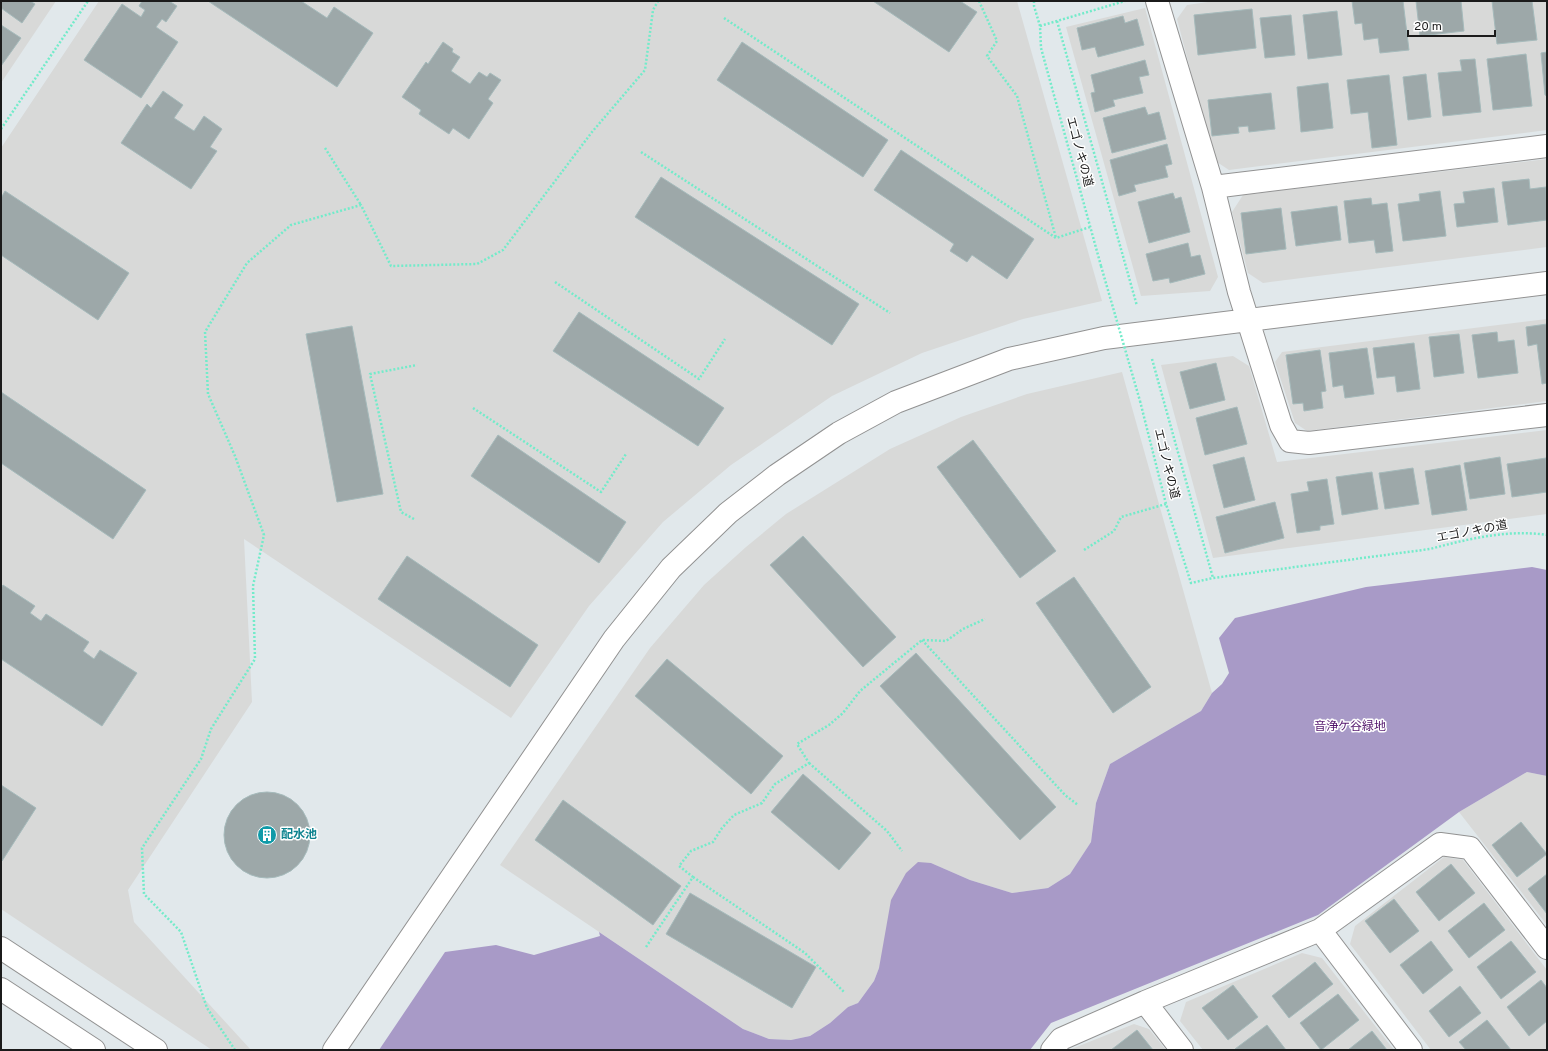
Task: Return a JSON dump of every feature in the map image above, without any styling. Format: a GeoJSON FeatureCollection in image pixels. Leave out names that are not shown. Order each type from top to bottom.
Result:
{"type":"FeatureCollection","features":[{"type":"Feature","properties":{"kind":"street"},"geometry":{"type":"LineString","coordinates":[[1157,1],[1213,187],[1248,319],[1281,425],[1290,441],[1309,443],[1547,415]]}},
{"type":"Feature","properties":{"kind":"street"},"geometry":{"type":"LineString","coordinates":[[1213,187],[1547,146]]}},
{"type":"Feature","properties":{"kind":"street"},"geometry":{"type":"LineString","coordinates":[[334,1050],[614,639],[671,568],[728,513],[777,476],[839,433],[896,402],[1002,362],[1104,338],[1547,283]]}},
{"type":"Feature","properties":{"kind":"street"},"geometry":{"type":"LineString","coordinates":[[1052,1050],[1061,1039],[1145,1002],[1320,930],[1440,844],[1470,848],[1547,948]]}},
{"type":"Feature","properties":{"kind":"street"},"geometry":{"type":"LineString","coordinates":[[1320,930],[1411,1050]]}},
{"type":"Feature","properties":{"kind":"street"},"geometry":{"type":"LineString","coordinates":[[1,948],[156,1050]]}},
{"type":"Feature","properties":{"kind":"street"},"geometry":{"type":"LineString","coordinates":[[1,989],[94,1050]]}},
{"type":"Feature","properties":{"kind":"street"},"geometry":{"type":"LineString","coordinates":[[1145,1002],[1182,1050]]}},
{"type":"Feature","properties":{"kind":"path"},"geometry":{"type":"LineString","coordinates":[[1,129],[88,1]]}},
{"type":"Feature","properties":{"kind":"path"},"geometry":{"type":"LineString","coordinates":[[325,148],[361,205],[391,266],[477,264],[503,250],[592,132],[645,70],[654,10],[658,1]]}},
{"type":"Feature","properties":{"kind":"path"},"geometry":{"type":"LineString","coordinates":[[979,1],[997,41],[987,56],[1017,96],[1056,238]]}},
{"type":"Feature","properties":{"kind":"path","name":"エゴノキの道"},"geometry":{"type":"LineString","coordinates":[[1034,1],[1040,26],[1041,48],[1140,401],[1166,504],[1191,583],[1214,578],[1430,549],[1462,540],[1516,532],[1547,535]]}},
{"type":"Feature","properties":{"kind":"path"},"geometry":{"type":"LineString","coordinates":[[1040,26],[1125,1]]}},
{"type":"Feature","properties":{"kind":"path"},"geometry":{"type":"LineString","coordinates":[[724,18],[1056,238]]}},
{"type":"Feature","properties":{"kind":"path"},"geometry":{"type":"LineString","coordinates":[[1056,21],[1137,306]]}},
{"type":"Feature","properties":{"kind":"path"},"geometry":{"type":"LineString","coordinates":[[640,152],[890,313]]}},
{"type":"Feature","properties":{"kind":"path"},"geometry":{"type":"LineString","coordinates":[[235,1050],[207,1008],[181,932],[144,894],[142,848],[201,759],[211,729],[256,659],[253,586],[264,535],[235,456],[208,394],[205,332],[247,263],[291,225],[361,205]]}},
{"type":"Feature","properties":{"kind":"path"},"geometry":{"type":"LineString","coordinates":[[1056,238],[1090,227]]}},
{"type":"Feature","properties":{"kind":"path"},"geometry":{"type":"LineString","coordinates":[[555,282],[699,379],[725,339]]}},
{"type":"Feature","properties":{"kind":"path"},"geometry":{"type":"LineString","coordinates":[[1152,358],[1214,578]]}},
{"type":"Feature","properties":{"kind":"path"},"geometry":{"type":"LineString","coordinates":[[414,519],[401,512],[370,374],[418,365]]}},
{"type":"Feature","properties":{"kind":"path"},"geometry":{"type":"LineString","coordinates":[[473,408],[601,492],[626,454]]}},
{"type":"Feature","properties":{"kind":"path"},"geometry":{"type":"LineString","coordinates":[[1084,550],[1114,531],[1121,517],[1166,504]]}},
{"type":"Feature","properties":{"kind":"path"},"geometry":{"type":"LineString","coordinates":[[902,851],[887,831],[809,763],[797,744],[829,725],[843,713],[860,691],[922,640],[946,641],[963,629],[985,619]]}},
{"type":"Feature","properties":{"kind":"path"},"geometry":{"type":"LineString","coordinates":[[922,640],[1065,795],[1078,805]]}},
{"type":"Feature","properties":{"kind":"path"},"geometry":{"type":"LineString","coordinates":[[809,763],[775,784],[762,804],[734,815],[722,828],[713,842],[691,851],[680,866],[693,877],[805,953],[844,992]]}},
{"type":"Feature","properties":{"kind":"path"},"geometry":{"type":"LineString","coordinates":[[646,947],[693,877]]}},
{"type":"Feature","properties":{"kind":"shaded area"},"geometry":{"type":"Polygon","coordinates":[[[1,1],[56,1],[1,83],[1,1]]]}},
{"type":"Feature","properties":{"kind":"shaded area"},"geometry":{"type":"Polygon","coordinates":[[[99,1],[1017,1],[1102,301],[1023,319],[922,353],[832,396],[731,465],[663,522],[589,606],[511,718],[244,539],[252,702],[128,890],[134,922],[251,1050],[212,1050],[1,909],[1,148],[99,1]]]}},
{"type":"Feature","properties":{"kind":"shaded area"},"geometry":{"type":"Polygon","coordinates":[[[1215,1],[1547,1],[1547,130],[1229,170],[1214,160],[1177,19],[1187,5],[1215,1]]]}},
{"type":"Feature","properties":{"kind":"shaded area"},"geometry":{"type":"Polygon","coordinates":[[[1145,8],[1218,277],[1210,291],[1141,296],[1066,27],[1145,8]]]}},
{"type":"Feature","properties":{"kind":"shaded area"},"geometry":{"type":"Polygon","coordinates":[[[1547,159],[1547,247],[1263,283],[1248,273],[1232,212],[1243,195],[1547,159]]]}},
{"type":"Feature","properties":{"kind":"shaded area"},"geometry":{"type":"Polygon","coordinates":[[[1547,319],[1547,401],[1307,431],[1295,423],[1275,362],[1282,352],[1547,319]]]}},
{"type":"Feature","properties":{"kind":"shaded area"},"geometry":{"type":"Polygon","coordinates":[[[1233,356],[1249,366],[1277,462],[1547,430],[1547,514],[1213,558],[1161,365],[1233,356]]]}},
{"type":"Feature","properties":{"kind":"shaded area"},"geometry":{"type":"Polygon","coordinates":[[[1122,372],[1212,693],[1201,711],[1110,764],[1096,803],[1091,842],[1070,874],[1048,888],[1012,893],[970,880],[931,863],[874,981],[858,1003],[848,1007],[830,1023],[810,1036],[791,1040],[769,1039],[743,1029],[500,865],[650,648],[704,585],[746,547],[786,514],[890,449],[961,417],[1027,394],[1122,372]]]}},
{"type":"Feature","properties":{"kind":"shaded area"},"geometry":{"type":"Polygon","coordinates":[[[1527,772],[1547,776],[1547,925],[1459,812],[1527,772]]]}},
{"type":"Feature","properties":{"kind":"shaded area"},"geometry":{"type":"Polygon","coordinates":[[[1444,857],[1463,860],[1547,970],[1547,1050],[1431,1050],[1350,944],[1355,926],[1444,857]]]}},
{"type":"Feature","properties":{"kind":"shaded area"},"geometry":{"type":"Polygon","coordinates":[[[1302,953],[1322,958],[1394,1050],[1203,1050],[1180,1021],[1186,1002],[1302,953]]]}},
{"type":"Feature","properties":{"kind":"shaded area"},"geometry":{"type":"Polygon","coordinates":[[[1134,1024],[1149,1029],[1166,1050],[1069,1050],[1134,1024]]]}},
{"type":"Feature","properties":{"kind":"green space","name":"音浄ケ谷緑地"},"geometry":{"type":"Polygon","coordinates":[[[1532,567],[1547,570],[1547,776],[1527,772],[1459,812],[1318,915],[1051,1023],[1030,1050],[379,1050],[445,952],[496,945],[534,955],[600,936],[599,932],[743,1029],[769,1039],[791,1040],[810,1036],[830,1023],[848,1007],[858,1003],[874,981],[879,968],[891,900],[906,873],[918,862],[931,863],[970,880],[1012,893],[1048,888],[1070,874],[1091,842],[1096,803],[1110,764],[1201,711],[1212,693],[1222,684],[1229,673],[1219,638],[1235,618],[1366,587],[1532,567]]]}},
{"type":"Feature","properties":{"kind":"building"},"geometry":{"type":"Polygon","coordinates":[[[1,1],[30,1],[35,4],[22,23],[1,8],[1,1]]]}},
{"type":"Feature","properties":{"kind":"building"},"geometry":{"type":"Polygon","coordinates":[[[142,1],[169,1],[177,6],[166,22],[162,19],[156,27],[178,42],[141,98],[84,60],[122,4],[141,17],[145,10],[139,6],[142,1]]]}},
{"type":"Feature","properties":{"kind":"building"},"geometry":{"type":"Polygon","coordinates":[[[208,1],[301,1],[327,18],[334,7],[373,33],[337,87],[208,1]]]}},
{"type":"Feature","properties":{"kind":"building"},"geometry":{"type":"Polygon","coordinates":[[[873,1],[960,1],[977,12],[949,52],[873,1]]]}},
{"type":"Feature","properties":{"kind":"building"},"geometry":{"type":"Polygon","coordinates":[[[1352,1],[1403,1],[1409,50],[1380,53],[1378,38],[1364,40],[1362,23],[1355,24],[1352,1]]]}},
{"type":"Feature","properties":{"kind":"building"},"geometry":{"type":"Polygon","coordinates":[[[1416,1],[1461,1],[1464,31],[1420,36],[1416,1]]]}},
{"type":"Feature","properties":{"kind":"building"},"geometry":{"type":"Polygon","coordinates":[[[1492,1],[1532,1],[1537,40],[1497,44],[1492,1]]]}},
{"type":"Feature","properties":{"kind":"building"},"geometry":{"type":"Polygon","coordinates":[[[1252,9],[1256,48],[1198,55],[1194,15],[1252,9]]]}},
{"type":"Feature","properties":{"kind":"building"},"geometry":{"type":"Polygon","coordinates":[[[1337,11],[1342,55],[1308,59],[1303,15],[1337,11]]]}},
{"type":"Feature","properties":{"kind":"building"},"geometry":{"type":"Polygon","coordinates":[[[1291,15],[1295,55],[1265,58],[1260,18],[1291,15]]]}},
{"type":"Feature","properties":{"kind":"building"},"geometry":{"type":"Polygon","coordinates":[[[1123,16],[1125,23],[1137,19],[1144,45],[1098,57],[1095,47],[1082,50],[1077,28],[1123,16]]]}},
{"type":"Feature","properties":{"kind":"building"},"geometry":{"type":"Polygon","coordinates":[[[1,25],[21,38],[1,66],[1,25]]]}},
{"type":"Feature","properties":{"kind":"building"},"geometry":{"type":"Polygon","coordinates":[[[443,42],[453,49],[452,52],[460,57],[451,71],[470,84],[479,72],[487,77],[490,73],[501,80],[488,99],[493,103],[469,139],[453,128],[449,134],[419,114],[421,110],[402,97],[426,62],[428,64],[443,42]]]}},
{"type":"Feature","properties":{"kind":"building"},"geometry":{"type":"Polygon","coordinates":[[[742,42],[888,140],[863,177],[717,80],[742,42]]]}},
{"type":"Feature","properties":{"kind":"building"},"geometry":{"type":"Polygon","coordinates":[[[1547,52],[1547,96],[1545,95],[1541,53],[1547,52]]]}},
{"type":"Feature","properties":{"kind":"building"},"geometry":{"type":"Polygon","coordinates":[[[1526,54],[1532,106],[1493,110],[1487,59],[1526,54]]]}},
{"type":"Feature","properties":{"kind":"building"},"geometry":{"type":"Polygon","coordinates":[[[1475,59],[1481,112],[1443,116],[1438,73],[1462,71],[1460,60],[1475,59]]]}},
{"type":"Feature","properties":{"kind":"building"},"geometry":{"type":"Polygon","coordinates":[[[1145,60],[1149,75],[1139,77],[1143,93],[1113,100],[1115,106],[1095,112],[1091,93],[1095,92],[1091,75],[1145,60]]]}},
{"type":"Feature","properties":{"kind":"building"},"geometry":{"type":"Polygon","coordinates":[[[1426,74],[1431,117],[1408,120],[1403,77],[1426,74]]]}},
{"type":"Feature","properties":{"kind":"building"},"geometry":{"type":"Polygon","coordinates":[[[1389,75],[1397,145],[1372,148],[1368,112],[1351,114],[1347,80],[1389,75]]]}},
{"type":"Feature","properties":{"kind":"building"},"geometry":{"type":"Polygon","coordinates":[[[1328,83],[1333,128],[1301,132],[1297,87],[1328,83]]]}},
{"type":"Feature","properties":{"kind":"building"},"geometry":{"type":"Polygon","coordinates":[[[163,91],[183,105],[174,118],[194,131],[204,116],[222,129],[210,147],[217,151],[191,189],[121,143],[147,104],[151,108],[163,91]]]}},
{"type":"Feature","properties":{"kind":"building"},"geometry":{"type":"Polygon","coordinates":[[[1271,93],[1275,129],[1249,132],[1248,126],[1238,127],[1239,133],[1212,136],[1208,100],[1271,93]]]}},
{"type":"Feature","properties":{"kind":"building"},"geometry":{"type":"Polygon","coordinates":[[[1145,107],[1148,115],[1159,112],[1166,139],[1112,153],[1103,118],[1145,107]]]}},
{"type":"Feature","properties":{"kind":"building"},"geometry":{"type":"Polygon","coordinates":[[[1167,144],[1172,164],[1165,166],[1168,177],[1134,185],[1136,191],[1119,196],[1110,160],[1167,144]]]}},
{"type":"Feature","properties":{"kind":"building"},"geometry":{"type":"Polygon","coordinates":[[[901,150],[1034,239],[1007,279],[972,255],[967,262],[950,251],[954,244],[874,190],[901,150]]]}},
{"type":"Feature","properties":{"kind":"building"},"geometry":{"type":"Polygon","coordinates":[[[661,177],[859,304],[832,345],[635,217],[661,177]]]}},
{"type":"Feature","properties":{"kind":"building"},"geometry":{"type":"Polygon","coordinates":[[[1529,179],[1530,189],[1546,187],[1547,220],[1508,225],[1502,182],[1529,179]]]}},
{"type":"Feature","properties":{"kind":"building"},"geometry":{"type":"Polygon","coordinates":[[[1494,188],[1498,222],[1457,227],[1454,204],[1465,203],[1463,192],[1494,188]]]}},
{"type":"Feature","properties":{"kind":"building"},"geometry":{"type":"Polygon","coordinates":[[[5,191],[129,273],[98,320],[1,255],[1,198],[5,191]]]}},
{"type":"Feature","properties":{"kind":"building"},"geometry":{"type":"Polygon","coordinates":[[[1440,191],[1446,236],[1403,241],[1398,204],[1420,201],[1419,194],[1440,191]]]}},
{"type":"Feature","properties":{"kind":"building"},"geometry":{"type":"Polygon","coordinates":[[[1173,193],[1175,199],[1181,197],[1190,232],[1149,243],[1138,202],[1173,193]]]}},
{"type":"Feature","properties":{"kind":"building"},"geometry":{"type":"Polygon","coordinates":[[[1371,198],[1372,205],[1387,203],[1393,251],[1376,253],[1374,240],[1349,243],[1344,201],[1371,198]]]}},
{"type":"Feature","properties":{"kind":"building"},"geometry":{"type":"Polygon","coordinates":[[[1337,206],[1341,240],[1296,246],[1291,212],[1337,206]]]}},
{"type":"Feature","properties":{"kind":"building"},"geometry":{"type":"Polygon","coordinates":[[[1281,208],[1286,249],[1246,254],[1241,213],[1281,208]]]}},
{"type":"Feature","properties":{"kind":"building"},"geometry":{"type":"Polygon","coordinates":[[[1188,243],[1191,257],[1200,255],[1205,274],[1170,283],[1169,278],[1153,281],[1146,254],[1188,243]]]}},
{"type":"Feature","properties":{"kind":"building"},"geometry":{"type":"Polygon","coordinates":[[[579,312],[724,408],[698,446],[553,351],[579,312]]]}},
{"type":"Feature","properties":{"kind":"building"},"geometry":{"type":"Polygon","coordinates":[[[1547,324],[1547,383],[1542,384],[1537,344],[1528,346],[1526,327],[1547,324]]]}},
{"type":"Feature","properties":{"kind":"building"},"geometry":{"type":"Polygon","coordinates":[[[352,326],[383,494],[337,502],[306,334],[352,326]]]}},
{"type":"Feature","properties":{"kind":"building"},"geometry":{"type":"Polygon","coordinates":[[[1497,332],[1498,342],[1514,340],[1518,373],[1478,378],[1472,335],[1497,332]]]}},
{"type":"Feature","properties":{"kind":"building"},"geometry":{"type":"Polygon","coordinates":[[[1459,334],[1464,373],[1434,377],[1429,337],[1459,334]]]}},
{"type":"Feature","properties":{"kind":"building"},"geometry":{"type":"Polygon","coordinates":[[[1414,343],[1420,389],[1397,392],[1395,376],[1377,378],[1373,348],[1414,343]]]}},
{"type":"Feature","properties":{"kind":"building"},"geometry":{"type":"Polygon","coordinates":[[[1367,348],[1374,394],[1345,398],[1343,385],[1333,387],[1329,353],[1367,348]]]}},
{"type":"Feature","properties":{"kind":"building"},"geometry":{"type":"Polygon","coordinates":[[[1320,350],[1326,391],[1321,392],[1323,408],[1304,411],[1303,403],[1293,404],[1286,355],[1320,350]]]}},
{"type":"Feature","properties":{"kind":"building"},"geometry":{"type":"Polygon","coordinates":[[[1216,363],[1225,400],[1190,409],[1180,372],[1216,363]]]}},
{"type":"Feature","properties":{"kind":"building"},"geometry":{"type":"Polygon","coordinates":[[[1,392],[146,490],[113,539],[1,463],[1,392]]]}},
{"type":"Feature","properties":{"kind":"building"},"geometry":{"type":"Polygon","coordinates":[[[1237,407],[1247,444],[1205,455],[1196,418],[1237,407]]]}},
{"type":"Feature","properties":{"kind":"building"},"geometry":{"type":"Polygon","coordinates":[[[498,435],[626,522],[599,563],[471,476],[498,435]]]}},
{"type":"Feature","properties":{"kind":"building"},"geometry":{"type":"Polygon","coordinates":[[[973,440],[1056,551],[1020,578],[937,467],[973,440]]]}},
{"type":"Feature","properties":{"kind":"building"},"geometry":{"type":"Polygon","coordinates":[[[1244,457],[1255,500],[1224,508],[1213,465],[1244,457]]]}},
{"type":"Feature","properties":{"kind":"building"},"geometry":{"type":"Polygon","coordinates":[[[1500,457],[1505,494],[1470,499],[1464,463],[1500,457]]]}},
{"type":"Feature","properties":{"kind":"building"},"geometry":{"type":"Polygon","coordinates":[[[1546,458],[1547,492],[1512,497],[1507,464],[1546,458]]]}},
{"type":"Feature","properties":{"kind":"building"},"geometry":{"type":"Polygon","coordinates":[[[1460,465],[1467,510],[1432,515],[1425,471],[1460,465]]]}},
{"type":"Feature","properties":{"kind":"building"},"geometry":{"type":"Polygon","coordinates":[[[1413,468],[1419,504],[1385,509],[1379,473],[1413,468]]]}},
{"type":"Feature","properties":{"kind":"building"},"geometry":{"type":"Polygon","coordinates":[[[1372,472],[1378,509],[1342,515],[1336,477],[1372,472]]]}},
{"type":"Feature","properties":{"kind":"building"},"geometry":{"type":"Polygon","coordinates":[[[1327,479],[1334,524],[1320,526],[1320,530],[1297,533],[1291,494],[1309,491],[1307,482],[1327,479]]]}},
{"type":"Feature","properties":{"kind":"building"},"geometry":{"type":"Polygon","coordinates":[[[1275,502],[1284,538],[1225,553],[1216,517],[1275,502]]]}},
{"type":"Feature","properties":{"kind":"building"},"geometry":{"type":"Polygon","coordinates":[[[803,536],[896,637],[863,667],[770,565],[803,536]]]}},
{"type":"Feature","properties":{"kind":"building"},"geometry":{"type":"Polygon","coordinates":[[[407,556],[538,645],[510,687],[378,599],[407,556]]]}},
{"type":"Feature","properties":{"kind":"building"},"geometry":{"type":"Polygon","coordinates":[[[1074,577],[1151,687],[1113,713],[1036,603],[1074,577]]]}},
{"type":"Feature","properties":{"kind":"building"},"geometry":{"type":"Polygon","coordinates":[[[3,585],[35,606],[30,613],[41,621],[46,614],[89,642],[83,651],[94,659],[100,650],[137,673],[102,726],[1,659],[1,588],[3,585]]]}},
{"type":"Feature","properties":{"kind":"building"},"geometry":{"type":"Polygon","coordinates":[[[916,653],[1056,807],[1020,840],[880,686],[916,653]]]}},
{"type":"Feature","properties":{"kind":"building"},"geometry":{"type":"Polygon","coordinates":[[[667,659],[783,756],[751,794],[635,696],[667,659]]]}},
{"type":"Feature","properties":{"kind":"building"},"geometry":{"type":"Polygon","coordinates":[[[803,774],[871,833],[839,870],[771,812],[803,774]]]}},
{"type":"Feature","properties":{"kind":"building"},"geometry":{"type":"Polygon","coordinates":[[[1,785],[36,808],[2,861],[1,860],[1,785]]]}},
{"type":"Feature","properties":{"kind":"building","name":"配水池"},"geometry":{"type":"Polygon","coordinates":[[[267,792],[283,795],[291,799],[303,811],[307,819],[310,835],[307,851],[303,859],[291,871],[283,875],[267,878],[251,875],[243,871],[231,859],[227,851],[224,835],[227,819],[231,811],[243,799],[251,795],[267,792]]]}},
{"type":"Feature","properties":{"kind":"building"},"geometry":{"type":"Polygon","coordinates":[[[563,800],[681,886],[653,925],[535,840],[563,800]]]}},
{"type":"Feature","properties":{"kind":"building"},"geometry":{"type":"Polygon","coordinates":[[[1521,822],[1547,854],[1517,877],[1492,845],[1521,822]]]}},
{"type":"Feature","properties":{"kind":"building"},"geometry":{"type":"Polygon","coordinates":[[[1451,864],[1475,893],[1439,921],[1416,892],[1451,864]]]}},
{"type":"Feature","properties":{"kind":"building"},"geometry":{"type":"Polygon","coordinates":[[[1547,874],[1547,914],[1528,889],[1547,874]]]}},
{"type":"Feature","properties":{"kind":"building"},"geometry":{"type":"Polygon","coordinates":[[[690,893],[816,967],[792,1008],[666,934],[690,893]]]}},
{"type":"Feature","properties":{"kind":"building"},"geometry":{"type":"Polygon","coordinates":[[[1394,899],[1419,931],[1390,953],[1365,921],[1394,899]]]}},
{"type":"Feature","properties":{"kind":"building"},"geometry":{"type":"Polygon","coordinates":[[[1484,903],[1505,930],[1469,958],[1448,931],[1484,903]]]}},
{"type":"Feature","properties":{"kind":"building"},"geometry":{"type":"Polygon","coordinates":[[[1431,941],[1453,970],[1423,994],[1400,965],[1431,941]]]}},
{"type":"Feature","properties":{"kind":"building"},"geometry":{"type":"Polygon","coordinates":[[[1511,941],[1536,972],[1501,999],[1477,967],[1511,941]]]}},
{"type":"Feature","properties":{"kind":"building"},"geometry":{"type":"Polygon","coordinates":[[[1315,962],[1333,984],[1289,1018],[1272,996],[1315,962]]]}},
{"type":"Feature","properties":{"kind":"building"},"geometry":{"type":"Polygon","coordinates":[[[1541,980],[1547,988],[1547,1021],[1529,1036],[1507,1007],[1541,980]]]}},
{"type":"Feature","properties":{"kind":"building"},"geometry":{"type":"Polygon","coordinates":[[[1233,985],[1258,1017],[1228,1040],[1202,1008],[1233,985]]]}},
{"type":"Feature","properties":{"kind":"building"},"geometry":{"type":"Polygon","coordinates":[[[1460,986],[1481,1013],[1449,1037],[1429,1011],[1460,986]]]}},
{"type":"Feature","properties":{"kind":"building"},"geometry":{"type":"Polygon","coordinates":[[[1338,994],[1359,1020],[1321,1050],[1300,1023],[1338,994]]]}},
{"type":"Feature","properties":{"kind":"building"},"geometry":{"type":"Polygon","coordinates":[[[1487,1020],[1511,1050],[1466,1050],[1459,1042],[1487,1020]]]}},
{"type":"Feature","properties":{"kind":"building"},"geometry":{"type":"Polygon","coordinates":[[[1267,1025],[1286,1050],[1235,1049],[1267,1025]]]}},
{"type":"Feature","properties":{"kind":"building"},"geometry":{"type":"Polygon","coordinates":[[[1137,1030],[1153,1050],[1111,1050],[1137,1030]]]}},
{"type":"Feature","properties":{"kind":"building"},"geometry":{"type":"Polygon","coordinates":[[[1372,1031],[1387,1050],[1348,1050],[1372,1031]]]}},
{"type":"Feature","properties":{"kind":"place","name":"配水池"},"geometry":{"type":"Point","coordinates":[267,835]}}]}
